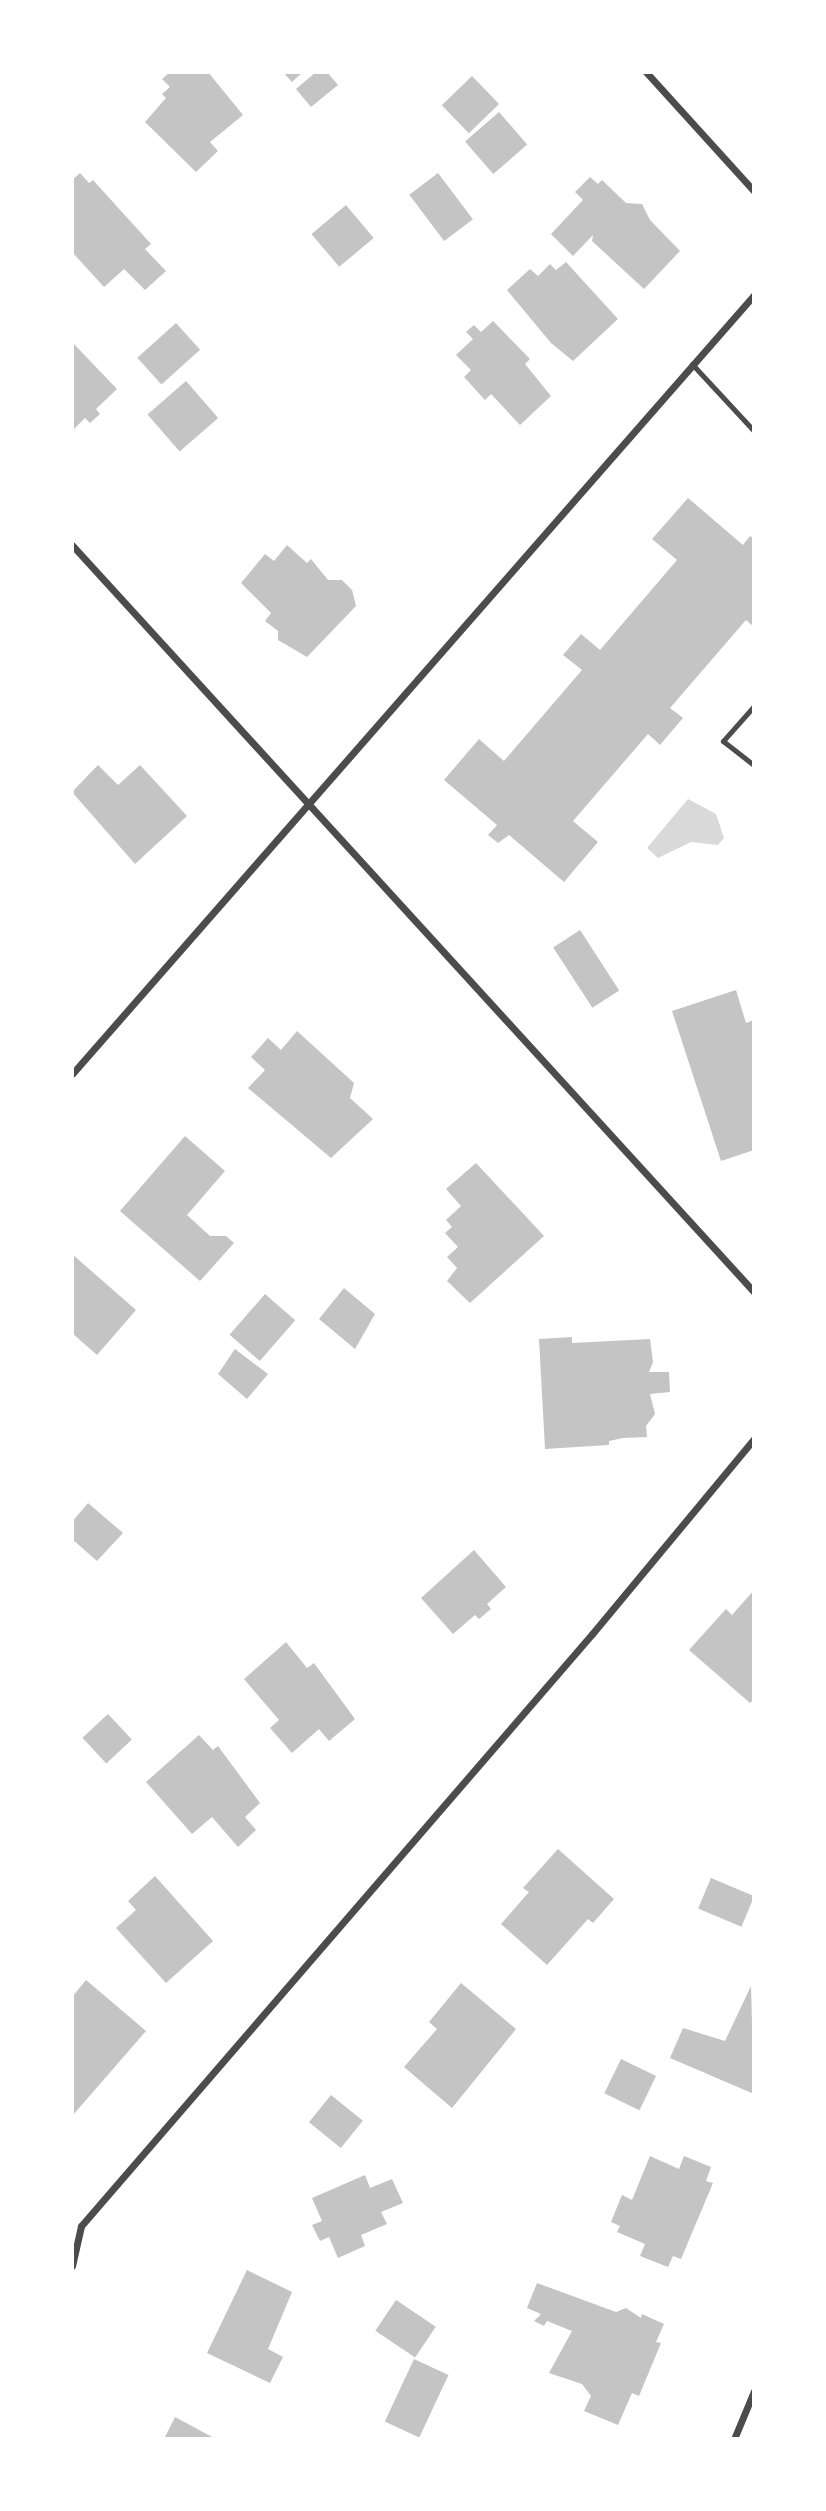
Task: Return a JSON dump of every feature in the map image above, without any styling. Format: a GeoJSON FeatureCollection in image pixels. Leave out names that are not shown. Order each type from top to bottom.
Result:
{"type":"FeatureCollection","features":[{"type":"Feature","properties":{"kind":"street"},"geometry":{"type":"LineString","coordinates":[[646,72],[754,191]]}},
{"type":"Feature","properties":{"kind":"street"},"geometry":{"type":"LineString","coordinates":[[72,1074],[311,806],[691,364],[754,295]]}},
{"type":"Feature","properties":{"kind":"street"},"geometry":{"type":"LineString","coordinates":[[72,545],[754,1292]]}},
{"type":"Feature","properties":{"kind":"street"},"geometry":{"type":"LineString","coordinates":[[72,2266],[81,2226],[592,1634],[754,1438]]}},
{"type":"Feature","properties":{"kind":"street"},"geometry":{"type":"LineString","coordinates":[[72,2223],[81,2226]]}},
{"type":"Feature","properties":{"kind":"street"},"geometry":{"type":"LineString","coordinates":[[734,2439],[754,2391]]}},
{"type":"Feature","properties":{"kind":"lane"},"geometry":{"type":"LineString","coordinates":[[691,364],[754,431]]}},
{"type":"Feature","properties":{"kind":"lane"},"geometry":{"type":"LineString","coordinates":[[754,706],[723,741],[754,765]]}},
{"type":"Feature","properties":{"kind":"shaded area"},"geometry":{"type":"Polygon","coordinates":[[[688,799],[716,814],[724,838],[718,845],[691,842],[658,858],[647,848],[688,799]]]}},
{"type":"Feature","properties":{"kind":"building"},"geometry":{"type":"Polygon","coordinates":[[[170,72],[208,72],[243,115],[210,142],[218,151],[196,172],[145,122],[166,98],[162,94],[170,87],[162,79],[170,72]]]}},
{"type":"Feature","properties":{"kind":"building"},"geometry":{"type":"Polygon","coordinates":[[[283,72],[303,72],[292,82],[283,72]]]}},
{"type":"Feature","properties":{"kind":"building"},"geometry":{"type":"Polygon","coordinates":[[[316,72],[327,72],[338,85],[311,107],[296,89],[316,72]]]}},
{"type":"Feature","properties":{"kind":"building"},"geometry":{"type":"Polygon","coordinates":[[[472,76],[499,104],[469,133],[442,105],[472,76]]]}},
{"type":"Feature","properties":{"kind":"building"},"geometry":{"type":"Polygon","coordinates":[[[499,112],[527,144],[493,174],[465,142],[499,112]]]}},
{"type":"Feature","properties":{"kind":"building"},"geometry":{"type":"Polygon","coordinates":[[[80,173],[89,183],[93,180],[151,244],[145,249],[166,271],[145,290],[124,269],[104,287],[72,252],[72,180],[80,173]]]}},
{"type":"Feature","properties":{"kind":"building"},"geometry":{"type":"Polygon","coordinates":[[[438,173],[473,219],[444,241],[409,195],[438,173]]]}},
{"type":"Feature","properties":{"kind":"building"},"geometry":{"type":"Polygon","coordinates":[[[590,177],[598,184],[602,180],[626,203],[642,204],[650,220],[680,251],[644,289],[592,241],[593,235],[573,256],[551,234],[583,200],[575,192],[590,177]]]}},
{"type":"Feature","properties":{"kind":"building"},"geometry":{"type":"Polygon","coordinates":[[[346,205],[374,238],[339,267],[312,234],[346,205]]]}},
{"type":"Feature","properties":{"kind":"building"},"geometry":{"type":"Polygon","coordinates":[[[566,262],[618,319],[573,361],[551,343],[507,290],[530,269],[538,276],[550,264],[556,270],[566,262]]]}},
{"type":"Feature","properties":{"kind":"building"},"geometry":{"type":"Polygon","coordinates":[[[493,321],[530,359],[525,364],[551,396],[520,425],[491,394],[485,400],[464,377],[471,370],[456,355],[473,339],[466,332],[474,325],[481,332],[493,321]]]}},
{"type":"Feature","properties":{"kind":"building"},"geometry":{"type":"Polygon","coordinates":[[[176,323],[200,350],[161,385],[137,358],[176,323]]]}},
{"type":"Feature","properties":{"kind":"building"},"geometry":{"type":"Polygon","coordinates":[[[72,342],[117,389],[96,409],[100,414],[90,423],[85,418],[72,431],[72,342]]]}},
{"type":"Feature","properties":{"kind":"building"},"geometry":{"type":"Polygon","coordinates":[[[186,381],[218,418],[180,451],[148,414],[186,381]]]}},
{"type":"Feature","properties":{"kind":"building"},"geometry":{"type":"Polygon","coordinates":[[[688,498],[743,545],[750,536],[754,539],[754,627],[746,620],[670,708],[683,718],[660,745],[648,734],[573,821],[598,842],[564,882],[509,835],[498,843],[488,835],[497,825],[444,780],[479,739],[504,761],[582,670],[563,655],[581,634],[600,650],[677,560],[652,539],[688,498]]]}},
{"type":"Feature","properties":{"kind":"building"},"geometry":{"type":"Polygon","coordinates":[[[287,545],[307,563],[311,559],[328,580],[342,580],[352,590],[356,606],[307,657],[278,640],[278,631],[265,621],[271,613],[241,583],[265,554],[274,561],[287,545]]]}},
{"type":"Feature","properties":{"kind":"building"},"geometry":{"type":"Polygon","coordinates":[[[98,765],[118,785],[140,765],[187,816],[135,864],[72,792],[98,765]]]}},
{"type":"Feature","properties":{"kind":"building"},"geometry":{"type":"Polygon","coordinates":[[[580,930],[619,990],[592,1008],[553,947],[580,930]]]}},
{"type":"Feature","properties":{"kind":"building"},"geometry":{"type":"Polygon","coordinates":[[[736,990],[746,1023],[754,1020],[754,1150],[721,1161],[672,1011],[736,990]]]}},
{"type":"Feature","properties":{"kind":"building"},"geometry":{"type":"Polygon","coordinates":[[[297,1031],[354,1083],[350,1098],[373,1119],[331,1158],[248,1088],[265,1070],[251,1057],[268,1038],[281,1050],[297,1031]]]}},
{"type":"Feature","properties":{"kind":"building"},"geometry":{"type":"Polygon","coordinates":[[[185,1136],[225,1171],[187,1215],[210,1236],[226,1236],[234,1243],[200,1281],[120,1211],[185,1136]]]}},
{"type":"Feature","properties":{"kind":"building"},"geometry":{"type":"Polygon","coordinates":[[[476,1163],[544,1236],[470,1303],[447,1281],[457,1268],[447,1257],[458,1247],[445,1233],[452,1227],[446,1220],[461,1206],[446,1189],[476,1163]]]}},
{"type":"Feature","properties":{"kind":"building"},"geometry":{"type":"Polygon","coordinates":[[[72,1254],[136,1310],[97,1355],[72,1333],[72,1254]]]}},
{"type":"Feature","properties":{"kind":"building"},"geometry":{"type":"Polygon","coordinates":[[[344,1288],[375,1314],[355,1349],[319,1319],[344,1288]]]}},
{"type":"Feature","properties":{"kind":"building"},"geometry":{"type":"Polygon","coordinates":[[[265,1294],[295,1320],[260,1361],[230,1335],[265,1294]]]}},
{"type":"Feature","properties":{"kind":"building"},"geometry":{"type":"Polygon","coordinates":[[[572,1337],[572,1343],[650,1339],[653,1362],[649,1372],[669,1372],[670,1392],[650,1394],[655,1414],[646,1426],[647,1437],[623,1438],[609,1441],[609,1445],[545,1449],[539,1339],[572,1337]]]}},
{"type":"Feature","properties":{"kind":"building"},"geometry":{"type":"Polygon","coordinates":[[[235,1349],[268,1374],[247,1399],[218,1374],[235,1349]]]}},
{"type":"Feature","properties":{"kind":"building"},"geometry":{"type":"Polygon","coordinates":[[[88,1503],[123,1533],[97,1561],[72,1539],[72,1522],[88,1503]]]}},
{"type":"Feature","properties":{"kind":"building"},"geometry":{"type":"Polygon","coordinates":[[[474,1550],[506,1587],[487,1604],[491,1609],[479,1619],[475,1615],[453,1634],[421,1598],[474,1550]]]}},
{"type":"Feature","properties":{"kind":"building"},"geometry":{"type":"Polygon","coordinates":[[[754,1590],[754,1699],[750,1703],[689,1650],[726,1609],[732,1615],[754,1590]]]}},
{"type":"Feature","properties":{"kind":"building"},"geometry":{"type":"Polygon","coordinates":[[[286,1642],[307,1668],[314,1663],[355,1719],[329,1741],[319,1729],[292,1753],[270,1728],[279,1720],[244,1679],[286,1642]]]}},
{"type":"Feature","properties":{"kind":"building"},"geometry":{"type":"Polygon","coordinates":[[[108,1714],[132,1740],[106,1763],[82,1738],[108,1714]]]}},
{"type":"Feature","properties":{"kind":"building"},"geometry":{"type":"Polygon","coordinates":[[[199,1735],[213,1750],[218,1746],[260,1803],[245,1817],[256,1830],[238,1847],[212,1817],[192,1834],[146,1782],[199,1735]]]}},
{"type":"Feature","properties":{"kind":"building"},"geometry":{"type":"Polygon","coordinates":[[[558,1849],[614,1899],[593,1923],[588,1919],[547,1965],[501,1924],[529,1892],[523,1888],[558,1849]]]}},
{"type":"Feature","properties":{"kind":"building"},"geometry":{"type":"Polygon","coordinates":[[[155,1876],[213,1941],[166,1983],[116,1928],[136,1910],[128,1901],[155,1876]]]}},
{"type":"Feature","properties":{"kind":"building"},"geometry":{"type":"Polygon","coordinates":[[[711,1878],[754,1896],[741,1927],[698,1908],[711,1878]]]}},
{"type":"Feature","properties":{"kind":"building"},"geometry":{"type":"Polygon","coordinates":[[[86,1980],[146,2031],[73,2115],[72,1997],[86,1980]]]}},
{"type":"Feature","properties":{"kind":"building"},"geometry":{"type":"Polygon","coordinates":[[[461,1983],[516,2029],[452,2108],[404,2067],[437,2029],[429,2022],[461,1983]]]}},
{"type":"Feature","properties":{"kind":"building"},"geometry":{"type":"Polygon","coordinates":[[[751,1986],[754,2094],[670,2058],[683,2028],[725,2041],[751,1986]]]}},
{"type":"Feature","properties":{"kind":"building"},"geometry":{"type":"Polygon","coordinates":[[[621,2059],[656,2076],[639,2110],[604,2093],[621,2059]]]}},
{"type":"Feature","properties":{"kind":"building"},"geometry":{"type":"Polygon","coordinates":[[[331,2095],[363,2121],[341,2148],[309,2122],[331,2095]]]}},
{"type":"Feature","properties":{"kind":"building"},"geometry":{"type":"Polygon","coordinates":[[[650,2156],[679,2169],[684,2156],[711,2167],[706,2181],[713,2183],[681,2259],[673,2256],[668,2267],[640,2256],[645,2244],[617,2232],[620,2226],[611,2222],[622,2195],[632,2200],[650,2156]]]}},
{"type":"Feature","properties":{"kind":"building"},"geometry":{"type":"Polygon","coordinates":[[[365,2175],[370,2188],[392,2179],[403,2203],[381,2212],[387,2224],[361,2235],[365,2246],[338,2258],[329,2237],[320,2241],[312,2225],[322,2221],[312,2198],[365,2175]]]}},
{"type":"Feature","properties":{"kind":"building"},"geometry":{"type":"Polygon","coordinates":[[[247,2270],[292,2292],[268,2349],[283,2357],[270,2383],[207,2353],[247,2270]]]}},
{"type":"Feature","properties":{"kind":"building"},"geometry":{"type":"Polygon","coordinates":[[[537,2283],[616,2312],[626,2308],[641,2318],[642,2314],[664,2324],[656,2342],[661,2343],[639,2396],[632,2393],[618,2425],[584,2411],[591,2396],[582,2384],[549,2373],[572,2331],[547,2321],[544,2326],[534,2321],[541,2314],[527,2308],[537,2283]]]}},
{"type":"Feature","properties":{"kind":"building"},"geometry":{"type":"Polygon","coordinates":[[[396,2300],[436,2327],[415,2358],[375,2331],[396,2300]]]}},
{"type":"Feature","properties":{"kind":"building"},"geometry":{"type":"Polygon","coordinates":[[[414,2359],[448,2375],[419,2438],[385,2422],[414,2359]]]}},
{"type":"Feature","properties":{"kind":"building"},"geometry":{"type":"Polygon","coordinates":[[[175,2417],[216,2439],[164,2439],[175,2417]]]}}]}
